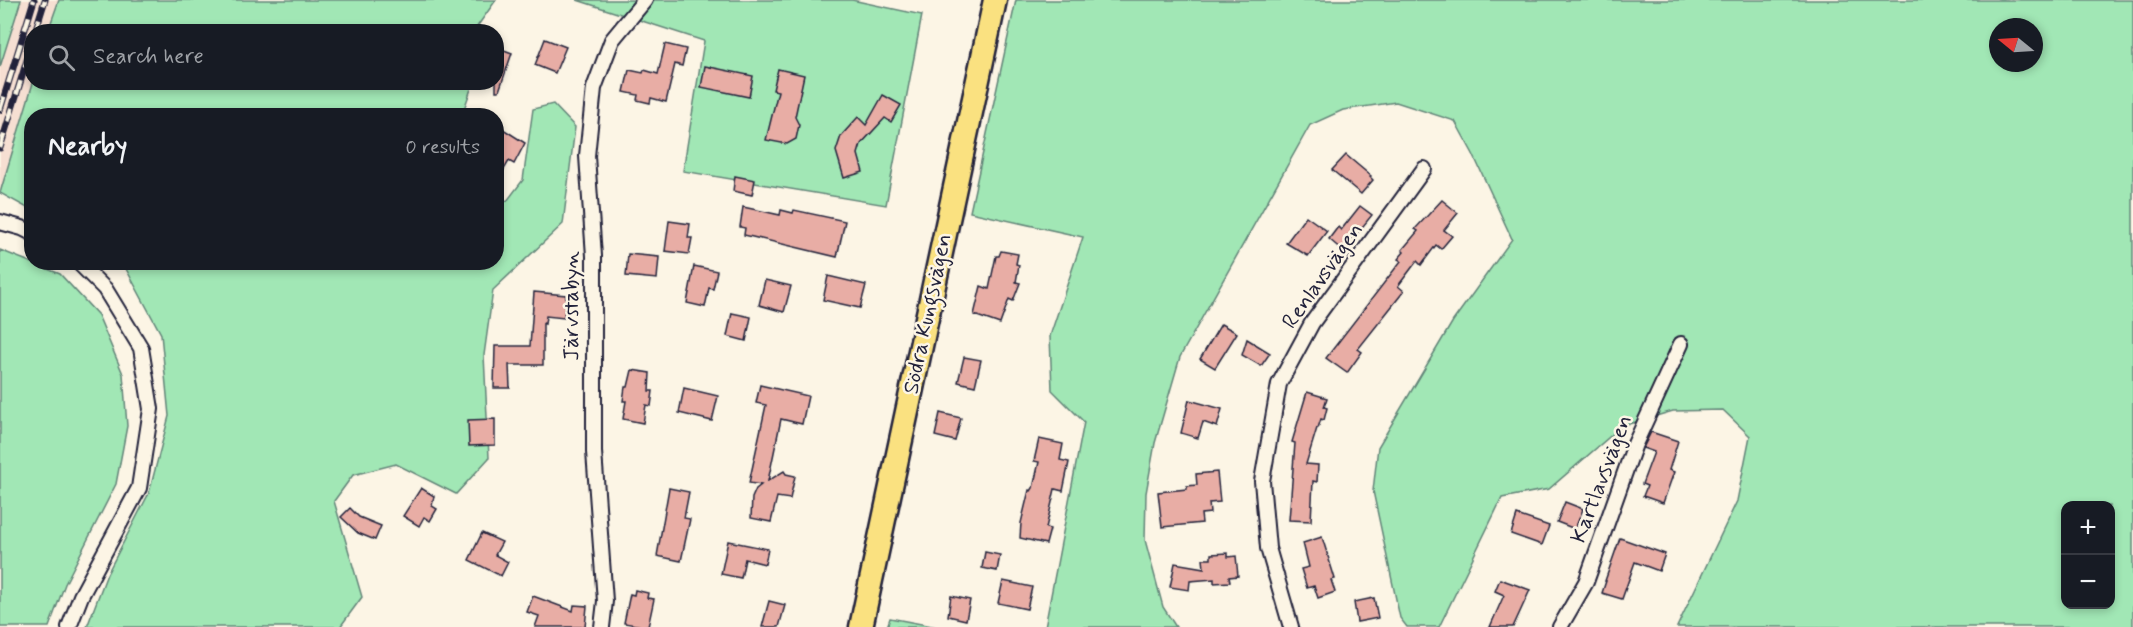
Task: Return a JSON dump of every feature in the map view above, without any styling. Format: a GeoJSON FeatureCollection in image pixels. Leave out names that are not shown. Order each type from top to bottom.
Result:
{"type":"FeatureCollection","features":[{"type":"Feature","properties":{"kind":"main road","name":"Södra Kungsvägen"},"geometry":{"type":"LineString","coordinates":[[861,627],[994,0]]}},
{"type":"Feature","properties":{"kind":"street","name":"Järvstabyn"},"geometry":{"type":"LineString","coordinates":[[602,627],[605,601],[594,452],[594,256],[587,156],[594,88],[612,40],[645,0]]}},
{"type":"Feature","properties":{"kind":"street","name":"Renlavsvägen"},"geometry":{"type":"LineString","coordinates":[[1291,627],[1268,548],[1262,481],[1279,384],[1312,323],[1424,170]]}},
{"type":"Feature","properties":{"kind":"street"},"geometry":{"type":"LineString","coordinates":[[0,222],[24,230]]}},
{"type":"Feature","properties":{"kind":"street"},"geometry":{"type":"LineString","coordinates":[[69,627],[81,596],[139,488],[151,409],[141,348],[105,289],[86,270]]}},
{"type":"Feature","properties":{"kind":"street","name":"Kartlavsvägen"},"geometry":{"type":"LineString","coordinates":[[1560,627],[1586,582],[1635,444],[1680,344]]}},
{"type":"Feature","properties":{"kind":"shaded area"},"geometry":{"type":"Polygon","coordinates":[[[21,0],[59,0],[50,24],[24,24],[24,90],[31,90],[0,193],[0,67],[21,0]]]}},
{"type":"Feature","properties":{"kind":"green space"},"geometry":{"type":"Polygon","coordinates":[[[0,0],[21,0],[0,67],[0,0]]]}},
{"type":"Feature","properties":{"kind":"green space"},"geometry":{"type":"Polygon","coordinates":[[[59,0],[496,0],[479,24],[50,24],[59,0]]]}},
{"type":"Feature","properties":{"kind":"green space"},"geometry":{"type":"Polygon","coordinates":[[[577,0],[852,0],[922,15],[886,205],[683,171],[704,41],[577,0]]]}},
{"type":"Feature","properties":{"kind":"green space"},"geometry":{"type":"Polygon","coordinates":[[[1016,0],[2133,0],[2133,627],[1677,627],[1737,501],[1750,436],[1723,410],[1673,411],[1622,426],[1549,489],[1502,498],[1439,627],[1407,627],[1400,618],[1373,491],[1378,447],[1453,321],[1512,239],[1473,154],[1455,121],[1396,102],[1343,110],[1310,125],[1180,357],[1155,443],[1146,493],[1145,540],[1163,607],[1176,627],[1045,627],[1084,422],[1052,390],[1050,336],[1083,237],[970,212],[1016,0]]]}},
{"type":"Feature","properties":{"kind":"green space"},"geometry":{"type":"Polygon","coordinates":[[[31,90],[470,90],[464,108],[26,108],[31,90]]]}},
{"type":"Feature","properties":{"kind":"green space"},"geometry":{"type":"Polygon","coordinates":[[[553,104],[575,127],[563,224],[493,290],[484,355],[489,458],[456,494],[396,464],[353,475],[334,501],[362,597],[340,627],[87,627],[107,574],[149,493],[169,416],[161,334],[127,270],[504,270],[504,199],[507,201],[523,180],[533,109],[553,104]]]}},
{"type":"Feature","properties":{"kind":"green space"},"geometry":{"type":"Polygon","coordinates":[[[24,113],[24,206],[0,193],[24,113]]]}},
{"type":"Feature","properties":{"kind":"green space"},"geometry":{"type":"Polygon","coordinates":[[[0,250],[24,260],[24,270],[50,270],[60,274],[98,315],[123,374],[127,426],[116,484],[65,584],[49,627],[0,627],[0,250]]]}},
{"type":"Feature","properties":{"kind":"green space"},"geometry":{"type":"Polygon","coordinates":[[[890,618],[937,627],[887,627],[890,618]]]}},
{"type":"Feature","properties":{"kind":"building"},"geometry":{"type":"Polygon","coordinates":[[[545,39],[566,47],[555,73],[535,65],[545,39]]]}},
{"type":"Feature","properties":{"kind":"building"},"geometry":{"type":"Polygon","coordinates":[[[665,44],[686,49],[682,66],[675,64],[666,102],[651,98],[650,103],[637,100],[638,95],[624,92],[629,70],[643,73],[644,70],[658,74],[665,44]]]}},
{"type":"Feature","properties":{"kind":"building"},"geometry":{"type":"Polygon","coordinates":[[[504,50],[512,53],[504,76],[504,50]]]}},
{"type":"Feature","properties":{"kind":"building"},"geometry":{"type":"Polygon","coordinates":[[[705,66],[753,76],[749,97],[701,87],[705,66]]]}},
{"type":"Feature","properties":{"kind":"building"},"geometry":{"type":"Polygon","coordinates":[[[778,69],[804,75],[795,117],[799,125],[796,139],[787,144],[766,140],[778,91],[773,90],[778,69]]]}},
{"type":"Feature","properties":{"kind":"building"},"geometry":{"type":"Polygon","coordinates":[[[883,95],[901,105],[891,122],[885,118],[861,144],[858,154],[863,172],[844,178],[836,151],[841,136],[858,117],[866,125],[883,95]]]}},
{"type":"Feature","properties":{"kind":"building"},"geometry":{"type":"Polygon","coordinates":[[[504,130],[525,143],[514,164],[509,161],[504,169],[504,130]]]}},
{"type":"Feature","properties":{"kind":"building"},"geometry":{"type":"Polygon","coordinates":[[[1346,155],[1373,180],[1361,194],[1332,170],[1346,155]]]}},
{"type":"Feature","properties":{"kind":"building"},"geometry":{"type":"Polygon","coordinates":[[[735,176],[755,180],[752,195],[733,191],[735,176]]]}},
{"type":"Feature","properties":{"kind":"building"},"geometry":{"type":"Polygon","coordinates":[[[1442,200],[1458,213],[1444,230],[1452,236],[1441,249],[1436,245],[1421,265],[1417,261],[1398,286],[1404,291],[1358,349],[1362,352],[1347,373],[1326,358],[1401,261],[1398,259],[1404,252],[1402,250],[1418,231],[1415,229],[1442,200]]]}},
{"type":"Feature","properties":{"kind":"building"},"geometry":{"type":"Polygon","coordinates":[[[1360,206],[1372,215],[1343,251],[1329,239],[1338,227],[1341,230],[1360,206]]]}},
{"type":"Feature","properties":{"kind":"building"},"geometry":{"type":"Polygon","coordinates":[[[743,207],[780,215],[781,210],[793,213],[794,210],[845,221],[837,257],[744,235],[745,228],[740,227],[743,207]]]}},
{"type":"Feature","properties":{"kind":"building"},"geometry":{"type":"Polygon","coordinates":[[[1306,216],[1327,231],[1308,256],[1286,243],[1306,216]]]}},
{"type":"Feature","properties":{"kind":"building"},"geometry":{"type":"Polygon","coordinates":[[[669,221],[690,224],[688,238],[692,238],[689,254],[665,251],[669,221]]]}},
{"type":"Feature","properties":{"kind":"building"},"geometry":{"type":"Polygon","coordinates":[[[1001,251],[1018,254],[1016,282],[1020,283],[1013,301],[1009,299],[1000,324],[974,315],[981,286],[989,289],[996,256],[999,256],[1001,251]]]}},
{"type":"Feature","properties":{"kind":"building"},"geometry":{"type":"Polygon","coordinates":[[[628,254],[659,257],[657,279],[626,276],[628,254]]]}},
{"type":"Feature","properties":{"kind":"building"},"geometry":{"type":"Polygon","coordinates":[[[694,266],[717,271],[713,289],[709,288],[705,307],[687,303],[694,266]]]}},
{"type":"Feature","properties":{"kind":"building"},"geometry":{"type":"Polygon","coordinates":[[[828,276],[866,285],[860,308],[823,300],[828,276]]]}},
{"type":"Feature","properties":{"kind":"building"},"geometry":{"type":"Polygon","coordinates":[[[765,280],[791,286],[784,312],[759,305],[765,280]]]}},
{"type":"Feature","properties":{"kind":"building"},"geometry":{"type":"Polygon","coordinates":[[[534,292],[566,295],[564,318],[546,316],[545,324],[543,323],[543,365],[509,365],[510,388],[494,388],[495,346],[530,346],[534,292]]]}},
{"type":"Feature","properties":{"kind":"building"},"geometry":{"type":"Polygon","coordinates":[[[732,313],[751,317],[746,341],[727,336],[732,313]]]}},
{"type":"Feature","properties":{"kind":"building"},"geometry":{"type":"Polygon","coordinates":[[[1221,324],[1237,333],[1215,368],[1200,359],[1221,324]]]}},
{"type":"Feature","properties":{"kind":"building"},"geometry":{"type":"Polygon","coordinates":[[[1247,339],[1270,353],[1261,366],[1242,355],[1247,339]]]}},
{"type":"Feature","properties":{"kind":"building"},"geometry":{"type":"Polygon","coordinates":[[[964,357],[981,360],[975,386],[958,382],[964,357]]]}},
{"type":"Feature","properties":{"kind":"building"},"geometry":{"type":"Polygon","coordinates":[[[632,370],[650,373],[649,391],[653,391],[651,406],[646,405],[643,423],[623,419],[626,401],[623,401],[625,387],[628,387],[632,370]]]}},
{"type":"Feature","properties":{"kind":"building"},"geometry":{"type":"Polygon","coordinates":[[[760,385],[808,396],[802,424],[781,419],[768,481],[784,471],[786,474],[795,476],[790,499],[777,497],[771,522],[751,518],[752,498],[756,489],[761,485],[749,483],[766,405],[756,403],[760,385]]]}},
{"type":"Feature","properties":{"kind":"building"},"geometry":{"type":"Polygon","coordinates":[[[684,388],[718,396],[712,421],[679,413],[684,388]]]}},
{"type":"Feature","properties":{"kind":"building"},"geometry":{"type":"Polygon","coordinates":[[[1307,392],[1327,398],[1324,420],[1321,419],[1317,428],[1306,464],[1318,465],[1317,482],[1313,481],[1311,521],[1289,520],[1295,443],[1292,442],[1307,392]]]}},
{"type":"Feature","properties":{"kind":"building"},"geometry":{"type":"Polygon","coordinates":[[[1189,400],[1222,409],[1217,427],[1203,422],[1198,438],[1181,433],[1189,400]]]}},
{"type":"Feature","properties":{"kind":"building"},"geometry":{"type":"Polygon","coordinates":[[[940,413],[961,418],[955,441],[935,436],[940,413]]]}},
{"type":"Feature","properties":{"kind":"building"},"geometry":{"type":"Polygon","coordinates":[[[495,419],[495,445],[469,446],[468,420],[495,419]]]}},
{"type":"Feature","properties":{"kind":"building"},"geometry":{"type":"Polygon","coordinates":[[[1651,432],[1678,441],[1669,470],[1674,472],[1663,503],[1643,496],[1647,486],[1642,484],[1654,452],[1643,448],[1651,432]]]}},
{"type":"Feature","properties":{"kind":"building"},"geometry":{"type":"Polygon","coordinates":[[[1039,439],[1063,444],[1060,460],[1069,462],[1063,491],[1055,489],[1046,528],[1050,529],[1046,544],[1020,538],[1029,490],[1033,488],[1039,462],[1034,461],[1039,439]]]}},
{"type":"Feature","properties":{"kind":"building"},"geometry":{"type":"Polygon","coordinates":[[[1217,472],[1220,502],[1209,503],[1210,513],[1201,514],[1202,523],[1162,527],[1158,492],[1187,489],[1187,486],[1197,485],[1196,474],[1217,472]]]}},
{"type":"Feature","properties":{"kind":"building"},"geometry":{"type":"Polygon","coordinates":[[[421,488],[434,496],[432,506],[437,509],[430,521],[424,517],[419,526],[403,516],[421,488]]]}},
{"type":"Feature","properties":{"kind":"building"},"geometry":{"type":"Polygon","coordinates":[[[669,488],[689,492],[684,518],[690,519],[681,561],[657,556],[669,488]]]}},
{"type":"Feature","properties":{"kind":"building"},"geometry":{"type":"Polygon","coordinates":[[[1565,502],[1583,509],[1575,529],[1557,522],[1565,502]]]}},
{"type":"Feature","properties":{"kind":"building"},"geometry":{"type":"Polygon","coordinates":[[[350,508],[359,517],[381,526],[375,540],[358,533],[341,517],[350,508]]]}},
{"type":"Feature","properties":{"kind":"building"},"geometry":{"type":"Polygon","coordinates":[[[1517,515],[1549,526],[1542,545],[1511,534],[1517,515]]]}},
{"type":"Feature","properties":{"kind":"building"},"geometry":{"type":"Polygon","coordinates":[[[482,533],[502,542],[495,555],[508,562],[501,576],[469,560],[482,533]]]}},
{"type":"Feature","properties":{"kind":"building"},"geometry":{"type":"Polygon","coordinates":[[[1322,537],[1335,579],[1331,580],[1335,592],[1318,598],[1314,586],[1307,588],[1301,569],[1309,567],[1303,543],[1322,537]]]}},
{"type":"Feature","properties":{"kind":"building"},"geometry":{"type":"Polygon","coordinates":[[[1620,538],[1665,554],[1659,571],[1635,562],[1622,599],[1602,593],[1620,538]]]}},
{"type":"Feature","properties":{"kind":"building"},"geometry":{"type":"Polygon","coordinates":[[[728,541],[768,549],[765,564],[745,559],[741,578],[721,574],[728,541]]]}},
{"type":"Feature","properties":{"kind":"building"},"geometry":{"type":"Polygon","coordinates":[[[985,552],[1000,555],[997,571],[982,568],[985,552]]]}},
{"type":"Feature","properties":{"kind":"building"},"geometry":{"type":"Polygon","coordinates":[[[1228,553],[1228,557],[1236,556],[1238,576],[1229,577],[1230,582],[1214,583],[1214,579],[1190,581],[1189,590],[1170,587],[1175,563],[1204,568],[1203,559],[1211,559],[1211,554],[1228,553]]]}},
{"type":"Feature","properties":{"kind":"building"},"geometry":{"type":"Polygon","coordinates":[[[1500,579],[1530,590],[1513,627],[1490,627],[1504,595],[1495,591],[1500,579]]]}},
{"type":"Feature","properties":{"kind":"building"},"geometry":{"type":"Polygon","coordinates":[[[1003,581],[1032,587],[1027,609],[998,603],[1003,581]]]}},
{"type":"Feature","properties":{"kind":"building"},"geometry":{"type":"Polygon","coordinates":[[[635,590],[648,593],[647,598],[654,599],[648,627],[624,623],[630,594],[634,595],[635,590]]]}},
{"type":"Feature","properties":{"kind":"building"},"geometry":{"type":"Polygon","coordinates":[[[533,596],[573,611],[574,605],[587,606],[585,627],[535,627],[539,616],[527,612],[533,596]]]}},
{"type":"Feature","properties":{"kind":"building"},"geometry":{"type":"Polygon","coordinates":[[[951,596],[970,600],[966,620],[948,616],[951,596]]]}},
{"type":"Feature","properties":{"kind":"building"},"geometry":{"type":"Polygon","coordinates":[[[1374,598],[1378,618],[1357,622],[1354,602],[1374,598]]]}},
{"type":"Feature","properties":{"kind":"building"},"geometry":{"type":"Polygon","coordinates":[[[769,601],[785,605],[779,627],[762,627],[769,601]]]}},
{"type":"Feature","properties":{"kind":"railway"},"geometry":{"type":"LineString","coordinates":[[27,24],[34,0]]}},
{"type":"Feature","properties":{"kind":"railway"},"geometry":{"type":"LineString","coordinates":[[38,24],[45,0]]}},
{"type":"Feature","properties":{"kind":"railway"},"geometry":{"type":"LineString","coordinates":[[0,110],[24,32]]}},
{"type":"Feature","properties":{"kind":"railway"},"geometry":{"type":"LineString","coordinates":[[0,148],[24,70]]}}]}
